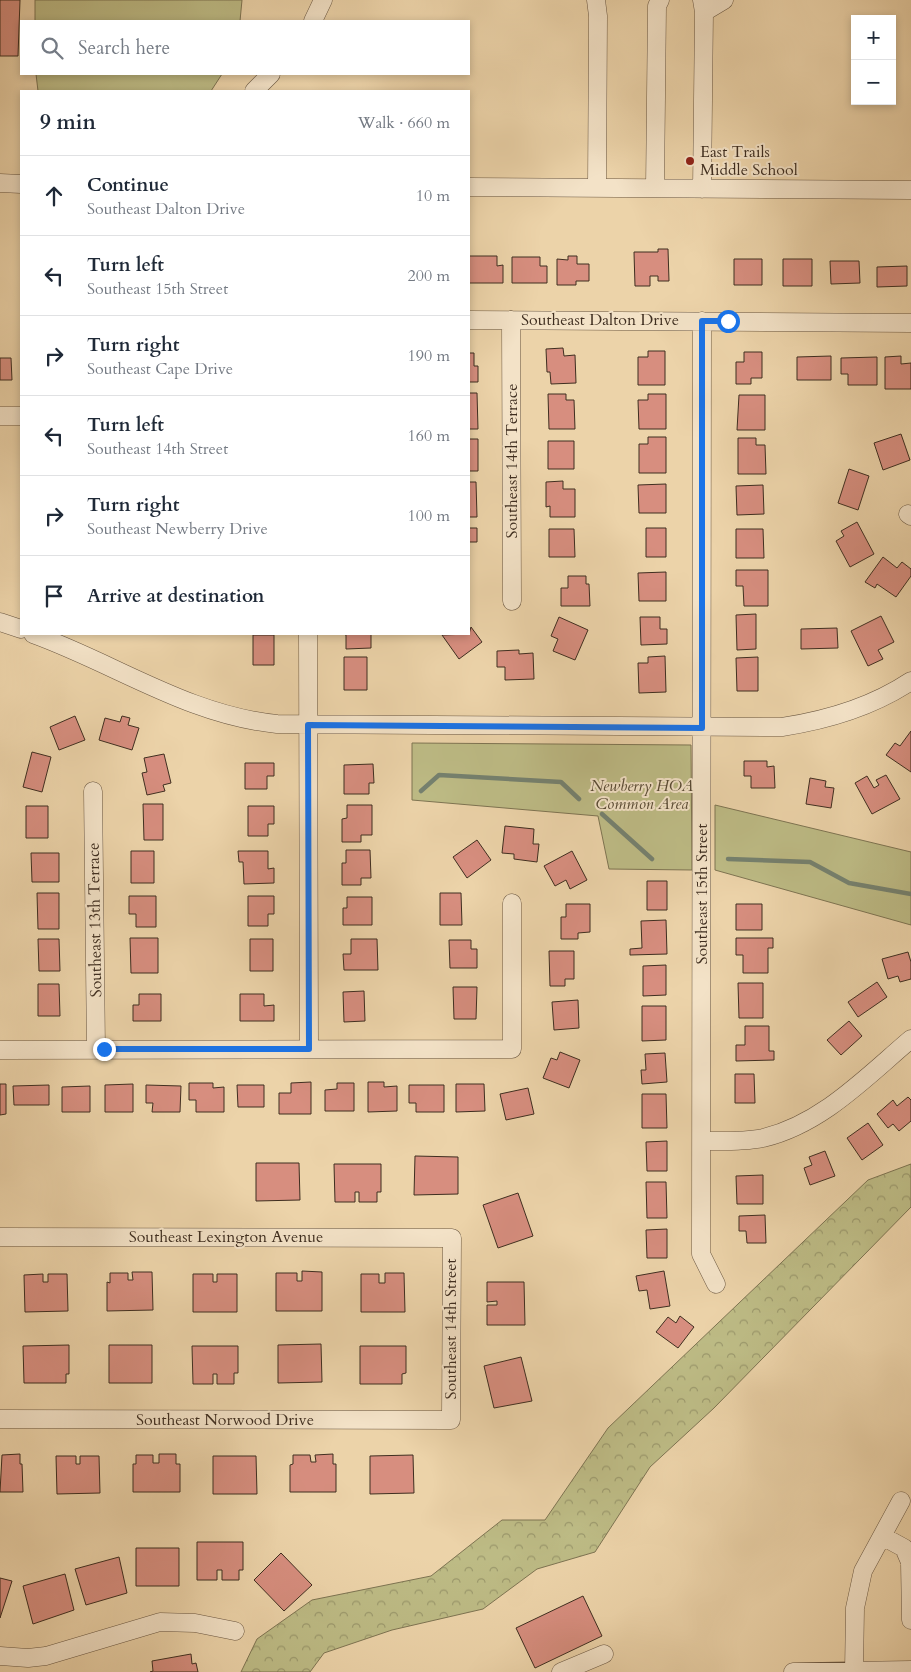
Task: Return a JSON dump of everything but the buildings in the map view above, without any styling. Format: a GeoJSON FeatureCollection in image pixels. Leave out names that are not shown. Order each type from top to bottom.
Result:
{"type":"FeatureCollection","features":[{"type":"Feature","properties":{"kind":"street"},"geometry":{"type":"LineString","coordinates":[[313,20],[323,0]]}},
{"type":"Feature","properties":{"kind":"street"},"geometry":{"type":"LineString","coordinates":[[596,0],[598,16],[597,188]]}},
{"type":"Feature","properties":{"kind":"street"},"geometry":{"type":"LineString","coordinates":[[655,188],[657,6],[660,0]]}},
{"type":"Feature","properties":{"kind":"street"},"geometry":{"type":"LineString","coordinates":[[702,189],[703,6],[724,0]]}},
{"type":"Feature","properties":{"kind":"street"},"geometry":{"type":"LineString","coordinates":[[255,90],[270,75]]}},
{"type":"Feature","properties":{"kind":"street"},"geometry":{"type":"LineString","coordinates":[[0,182],[20,184]]}},
{"type":"Feature","properties":{"kind":"street"},"geometry":{"type":"LineString","coordinates":[[470,187],[911,190]]}},
{"type":"Feature","properties":{"kind":"street","name":"Southeast Dalton Drive"},"geometry":{"type":"LineString","coordinates":[[470,320],[911,323]]}},
{"type":"Feature","properties":{"kind":"street","name":"Southeast 14th Terrace"},"geometry":{"type":"LineString","coordinates":[[511,320],[512,601]]}},
{"type":"Feature","properties":{"kind":"street","name":"Southeast 15th Street"},"geometry":{"type":"LineString","coordinates":[[702,321],[701,1254],[716,1284]]}},
{"type":"Feature","properties":{"kind":"street"},"geometry":{"type":"LineString","coordinates":[[0,416],[20,416]]}},
{"type":"Feature","properties":{"kind":"street"},"geometry":{"type":"LineString","coordinates":[[0,622],[20,629]]}},
{"type":"Feature","properties":{"kind":"street"},"geometry":{"type":"LineString","coordinates":[[35,635],[197,707],[250,721],[308,725],[782,727],[838,716],[911,681]]}},
{"type":"Feature","properties":{"kind":"street"},"geometry":{"type":"LineString","coordinates":[[308,635],[309,1049]]}},
{"type":"Feature","properties":{"kind":"street","name":"Southeast 13th Terrace"},"geometry":{"type":"LineString","coordinates":[[93,791],[96,1049]]}},
{"type":"Feature","properties":{"kind":"street"},"geometry":{"type":"LineString","coordinates":[[0,1050],[512,1049],[512,903]]}},
{"type":"Feature","properties":{"kind":"street"},"geometry":{"type":"LineString","coordinates":[[702,1141],[756,1139],[797,1126],[842,1098],[911,1039]]}},
{"type":"Feature","properties":{"kind":"street","name":"Southeast Lexington Avenue"},"geometry":{"type":"LineString","coordinates":[[0,1237],[452,1238]]}},
{"type":"Feature","properties":{"kind":"street","name":"Southeast 14th Street"},"geometry":{"type":"LineString","coordinates":[[451,1420],[452,1238]]}},
{"type":"Feature","properties":{"kind":"street","name":"Southeast Norwood Drive"},"geometry":{"type":"LineString","coordinates":[[0,1419],[451,1420]]}},
{"type":"Feature","properties":{"kind":"street"},"geometry":{"type":"LineString","coordinates":[[854,1671],[855,1608],[863,1571],[900,1500]]}},
{"type":"Feature","properties":{"kind":"street"},"geometry":{"type":"LineString","coordinates":[[882,1536],[904,1548],[910,1562],[911,1620]]}},
{"type":"Feature","properties":{"kind":"street"},"geometry":{"type":"LineString","coordinates":[[0,1656],[28,1658],[47,1664],[160,1622],[195,1623],[235,1632]]}},
{"type":"Feature","properties":{"kind":"street"},"geometry":{"type":"LineString","coordinates":[[561,1672],[604,1654]]}},
{"type":"Feature","properties":{"kind":"street"},"geometry":{"type":"LineString","coordinates":[[793,1672],[911,1670]]}},
{"type":"Feature","properties":{"kind":"green space"},"geometry":{"type":"Polygon","coordinates":[[[35,0],[242,0],[240,20],[35,20],[35,0]]]}},
{"type":"Feature","properties":{"kind":"green space"},"geometry":{"type":"Polygon","coordinates":[[[36,75],[221,75],[212,90],[38,90],[36,75]]]}},
{"type":"Feature","properties":{"kind":"green space","name":"Newberry HOA Common Area"},"geometry":{"type":"Polygon","coordinates":[[[412,743],[691,745],[692,870],[609,869],[598,816],[412,800],[412,743]]]}},
{"type":"Feature","properties":{"kind":"green space","name":"Newberry HOA Common Area"},"geometry":{"type":"Polygon","coordinates":[[[715,805],[911,852],[911,925],[715,870],[715,805]]]}},
{"type":"Feature","properties":{"kind":"green space"},"geometry":{"type":"Polygon","coordinates":[[[911,1164],[911,1207],[714,1408],[650,1467],[595,1552],[537,1569],[483,1609],[392,1630],[324,1653],[310,1672],[241,1672],[257,1639],[312,1600],[431,1576],[502,1520],[545,1520],[608,1428],[868,1180],[911,1164]]]}},
{"type":"Feature","properties":{"kind":"waterway"},"geometry":{"type":"LineString","coordinates":[[421,791],[439,775],[561,782],[579,799]]}},
{"type":"Feature","properties":{"kind":"waterway"},"geometry":{"type":"LineString","coordinates":[[602,814],[652,859]]}},
{"type":"Feature","properties":{"kind":"waterway"},"geometry":{"type":"LineString","coordinates":[[728,859],[810,862],[849,883],[911,894]]}},
{"type":"Feature","properties":{"kind":"place","name":"East Trails Middle School"},"geometry":{"type":"Point","coordinates":[690,161]}},
{"type":"Feature","properties":{"kind":"route"},"geometry":{"type":"LineString","coordinates":[[104,1049],[309,1049],[308,725],[702,728],[702,321],[728,321]]}}]}
